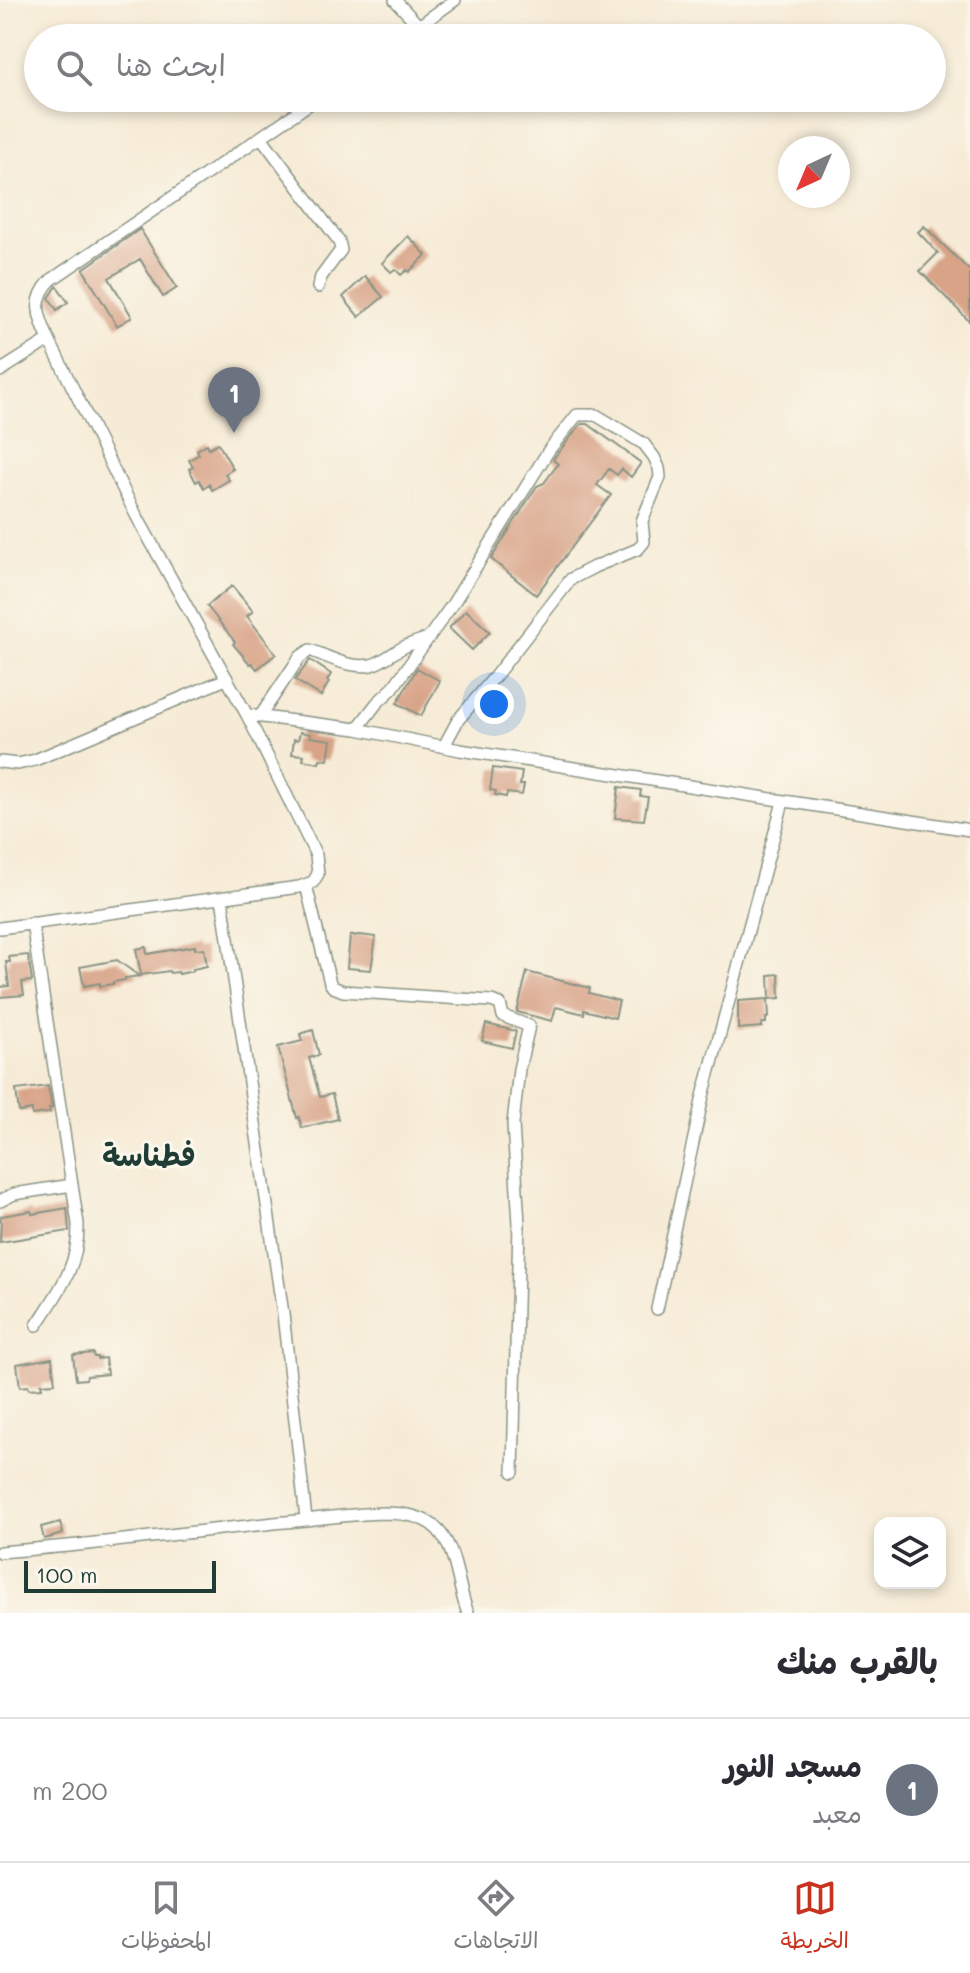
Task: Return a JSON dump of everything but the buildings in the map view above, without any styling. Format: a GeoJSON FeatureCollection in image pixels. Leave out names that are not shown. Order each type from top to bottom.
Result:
{"type":"FeatureCollection","features":[{"type":"Feature","properties":{"kind":"street"},"geometry":{"type":"LineString","coordinates":[[395,0],[417,24]]}},
{"type":"Feature","properties":{"kind":"street"},"geometry":{"type":"LineString","coordinates":[[422,24],[455,0]]}},
{"type":"Feature","properties":{"kind":"street"},"geometry":{"type":"LineString","coordinates":[[0,928],[306,885],[313,882],[318,874],[316,855],[247,715],[136,515],[49,340],[38,306],[44,288],[51,280],[298,112]]}},
{"type":"Feature","properties":{"kind":"street"},"geometry":{"type":"LineString","coordinates":[[261,137],[339,241],[341,250],[321,277],[318,287]]}},
{"type":"Feature","properties":{"kind":"street"},"geometry":{"type":"LineString","coordinates":[[0,371],[49,340]]}},
{"type":"Feature","properties":{"kind":"street"},"geometry":{"type":"LineString","coordinates":[[357,729],[368,712],[392,689],[452,605],[549,450],[577,415],[596,415],[644,444],[659,468],[660,477],[642,521],[644,542],[638,549],[571,579],[458,720],[444,746]]}},
{"type":"Feature","properties":{"kind":"street"},"geometry":{"type":"LineString","coordinates":[[261,715],[300,657],[310,650],[327,658],[369,665],[428,638]]}},
{"type":"Feature","properties":{"kind":"street"},"geometry":{"type":"LineString","coordinates":[[0,762],[28,762],[226,679]]}},
{"type":"Feature","properties":{"kind":"street"},"geometry":{"type":"LineString","coordinates":[[247,715],[357,729],[783,802],[970,830]]}},
{"type":"Feature","properties":{"kind":"street"},"geometry":{"type":"LineString","coordinates":[[657,1309],[703,1096],[783,802]]}},
{"type":"Feature","properties":{"kind":"street"},"geometry":{"type":"LineString","coordinates":[[306,885],[333,987],[343,991],[491,1001],[500,1004],[503,1016],[529,1026],[519,1069],[513,1124],[519,1224],[513,1472]]}},
{"type":"Feature","properties":{"kind":"street"},"geometry":{"type":"LineString","coordinates":[[222,898],[283,1314],[306,1519]]}},
{"type":"Feature","properties":{"kind":"street"},"geometry":{"type":"LineString","coordinates":[[32,923],[78,1224],[77,1250],[71,1270],[37,1325]]}},
{"type":"Feature","properties":{"kind":"street"},"geometry":{"type":"LineString","coordinates":[[0,1201],[14,1194],[72,1185]]}},
{"type":"Feature","properties":{"kind":"street"},"geometry":{"type":"LineString","coordinates":[[0,1552],[306,1519],[405,1514],[424,1520],[444,1538],[468,1613]]}},
{"type":"Feature","properties":{"kind":"place","name":"مسجد النور"},"geometry":{"type":"Point","coordinates":[234,433]}},
{"type":"Feature","properties":{"kind":"district","name":"فطناسة"},"geometry":{"type":"Point","coordinates":[149,1156]}}]}
